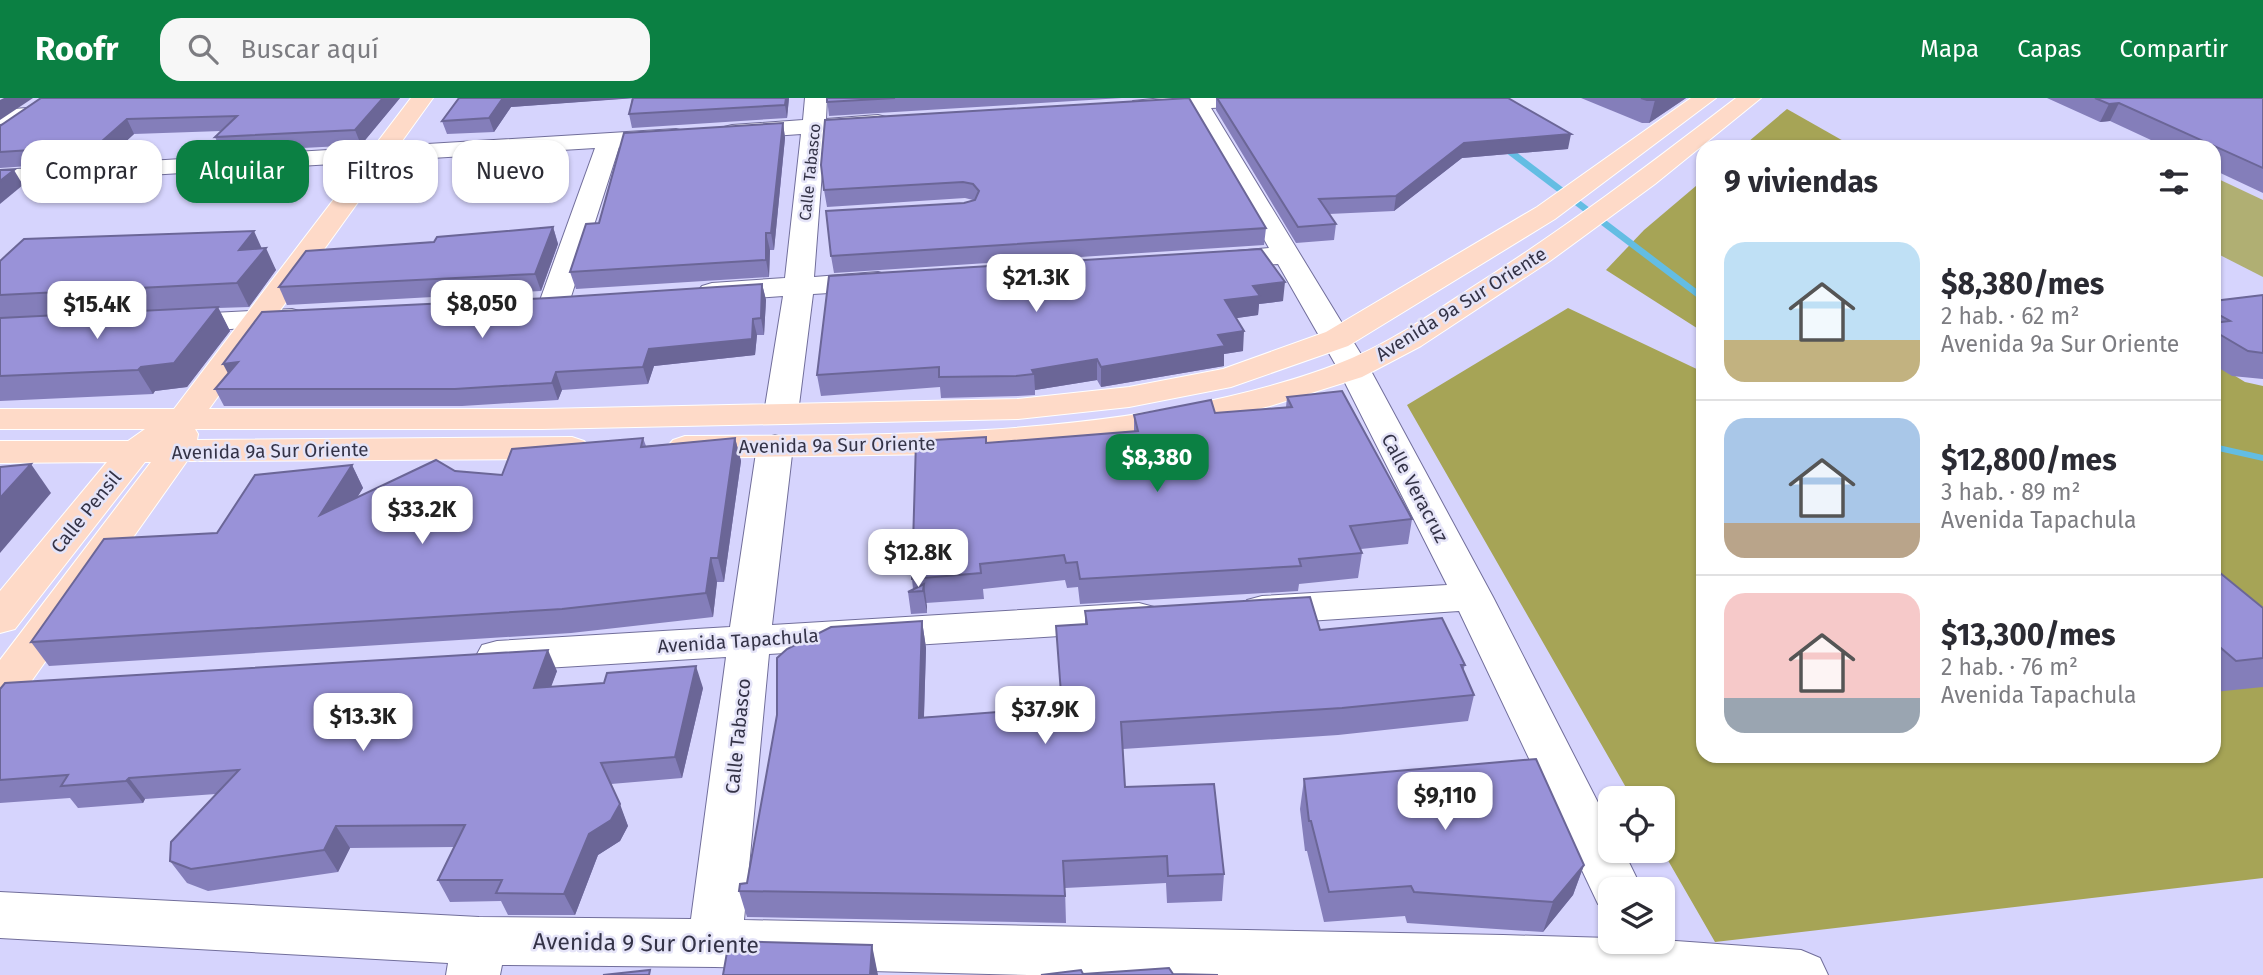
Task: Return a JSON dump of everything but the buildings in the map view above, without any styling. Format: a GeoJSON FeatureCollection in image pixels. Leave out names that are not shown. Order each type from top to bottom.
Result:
{"type":"FeatureCollection","features":[{"type":"Feature","properties":{"kind":"main road","name":"Calle Pensil"},"geometry":{"type":"LineString","coordinates":[[391,140],[422,98]]}},
{"type":"Feature","properties":{"kind":"main road","name":"Avenida 9a Sur Oriente"},"geometry":{"type":"LineString","coordinates":[[0,419],[181,435],[778,429],[944,443],[1087,433],[1184,418],[1279,393],[1346,354],[1705,98]]}},
{"type":"Feature","properties":{"kind":"main road","name":"Avenida 9a Sur Oriente"},"geometry":{"type":"LineString","coordinates":[[1696,140],[1749,98]]}},
{"type":"Feature","properties":{"kind":"main road","name":"Avenida 9a Sur Oriente"},"geometry":{"type":"LineString","coordinates":[[1346,354],[1431,327],[1581,228],[1696,140]]}},
{"type":"Feature","properties":{"kind":"main road","name":"Calle Pensil"},"geometry":{"type":"LineString","coordinates":[[2,690],[259,320],[344,203]]}},
{"type":"Feature","properties":{"kind":"main road","name":"Calle Pensil"},"geometry":{"type":"LineString","coordinates":[[0,619],[134,452],[181,435]]}},
{"type":"Feature","properties":{"kind":"main road"},"geometry":{"type":"LineString","coordinates":[[0,452],[134,452]]}},
{"type":"Feature","properties":{"kind":"street","name":"Calle Tabasco"},"geometry":{"type":"LineString","coordinates":[[715,943],[749,640],[778,429],[799,286],[819,218],[816,98]]}},
{"type":"Feature","properties":{"kind":"street"},"geometry":{"type":"LineString","coordinates":[[1114,108],[1195,100],[1273,98]]}},
{"type":"Feature","properties":{"kind":"street","name":"Calle Veracruz"},"geometry":{"type":"LineString","coordinates":[[1195,100],[1346,354],[1473,597],[1610,877]]}},
{"type":"Feature","properties":{"kind":"street"},"geometry":{"type":"LineString","coordinates":[[0,117],[36,109],[0,133]]}},
{"type":"Feature","properties":{"kind":"street"},"geometry":{"type":"LineString","coordinates":[[438,150],[897,121]]}},
{"type":"Feature","properties":{"kind":"street"},"geometry":{"type":"LineString","coordinates":[[554,303],[609,141]]}},
{"type":"Feature","properties":{"kind":"street"},"geometry":{"type":"LineString","coordinates":[[0,177],[323,157]]}},
{"type":"Feature","properties":{"kind":"street"},"geometry":{"type":"LineString","coordinates":[[1189,261],[1287,255]]}},
{"type":"Feature","properties":{"kind":"street"},"geometry":{"type":"LineString","coordinates":[[690,293],[910,279]]}},
{"type":"Feature","properties":{"kind":"street"},"geometry":{"type":"LineString","coordinates":[[150,325],[326,316]]}},
{"type":"Feature","properties":{"kind":"street"},"geometry":{"type":"LineString","coordinates":[[1222,612],[1473,597]]}},
{"type":"Feature","properties":{"kind":"street","name":"Avenida Tapachula"},"geometry":{"type":"LineString","coordinates":[[460,658],[1181,614]]}},
{"type":"Feature","properties":{"kind":"street"},"geometry":{"type":"LineString","coordinates":[[2,690],[59,683]]}},
{"type":"Feature","properties":{"kind":"street","name":"Avenida 9 Sur Oriente"},"geometry":{"type":"LineString","coordinates":[[0,915],[476,958],[715,943],[904,962],[1508,967],[1638,954]]}},
{"type":"Feature","properties":{"kind":"street","name":"Avenida 9 Sur Oriente"},"geometry":{"type":"LineString","coordinates":[[1655,954],[1801,975]]}},
{"type":"Feature","properties":{"kind":"shaded area"},"geometry":{"type":"Polygon","coordinates":[[[1787,109],[1842,140],[1750,140],[1787,109]]]}},
{"type":"Feature","properties":{"kind":"shaded area"},"geometry":{"type":"Polygon","coordinates":[[[2221,180],[2263,200],[2263,277],[2221,256],[2221,180]]]}},
{"type":"Feature","properties":{"kind":"shaded area"},"geometry":{"type":"Polygon","coordinates":[[[1696,186],[1696,328],[1606,270],[1644,230],[1696,186]]]}},
{"type":"Feature","properties":{"kind":"shaded area"},"geometry":{"type":"Polygon","coordinates":[[[1568,308],[1696,369],[1696,763],[2221,763],[2221,367],[2245,382],[2263,386],[2263,878],[1715,942],[1669,863],[1675,863],[1675,786],[1625,786],[1407,405],[1568,308]]]}},
{"type":"Feature","properties":{"kind":"waterway"},"geometry":{"type":"LineString","coordinates":[[1500,144],[1696,294]]}},
{"type":"Feature","properties":{"kind":"waterway"},"geometry":{"type":"LineString","coordinates":[[2221,449],[2263,458]]}}]}
